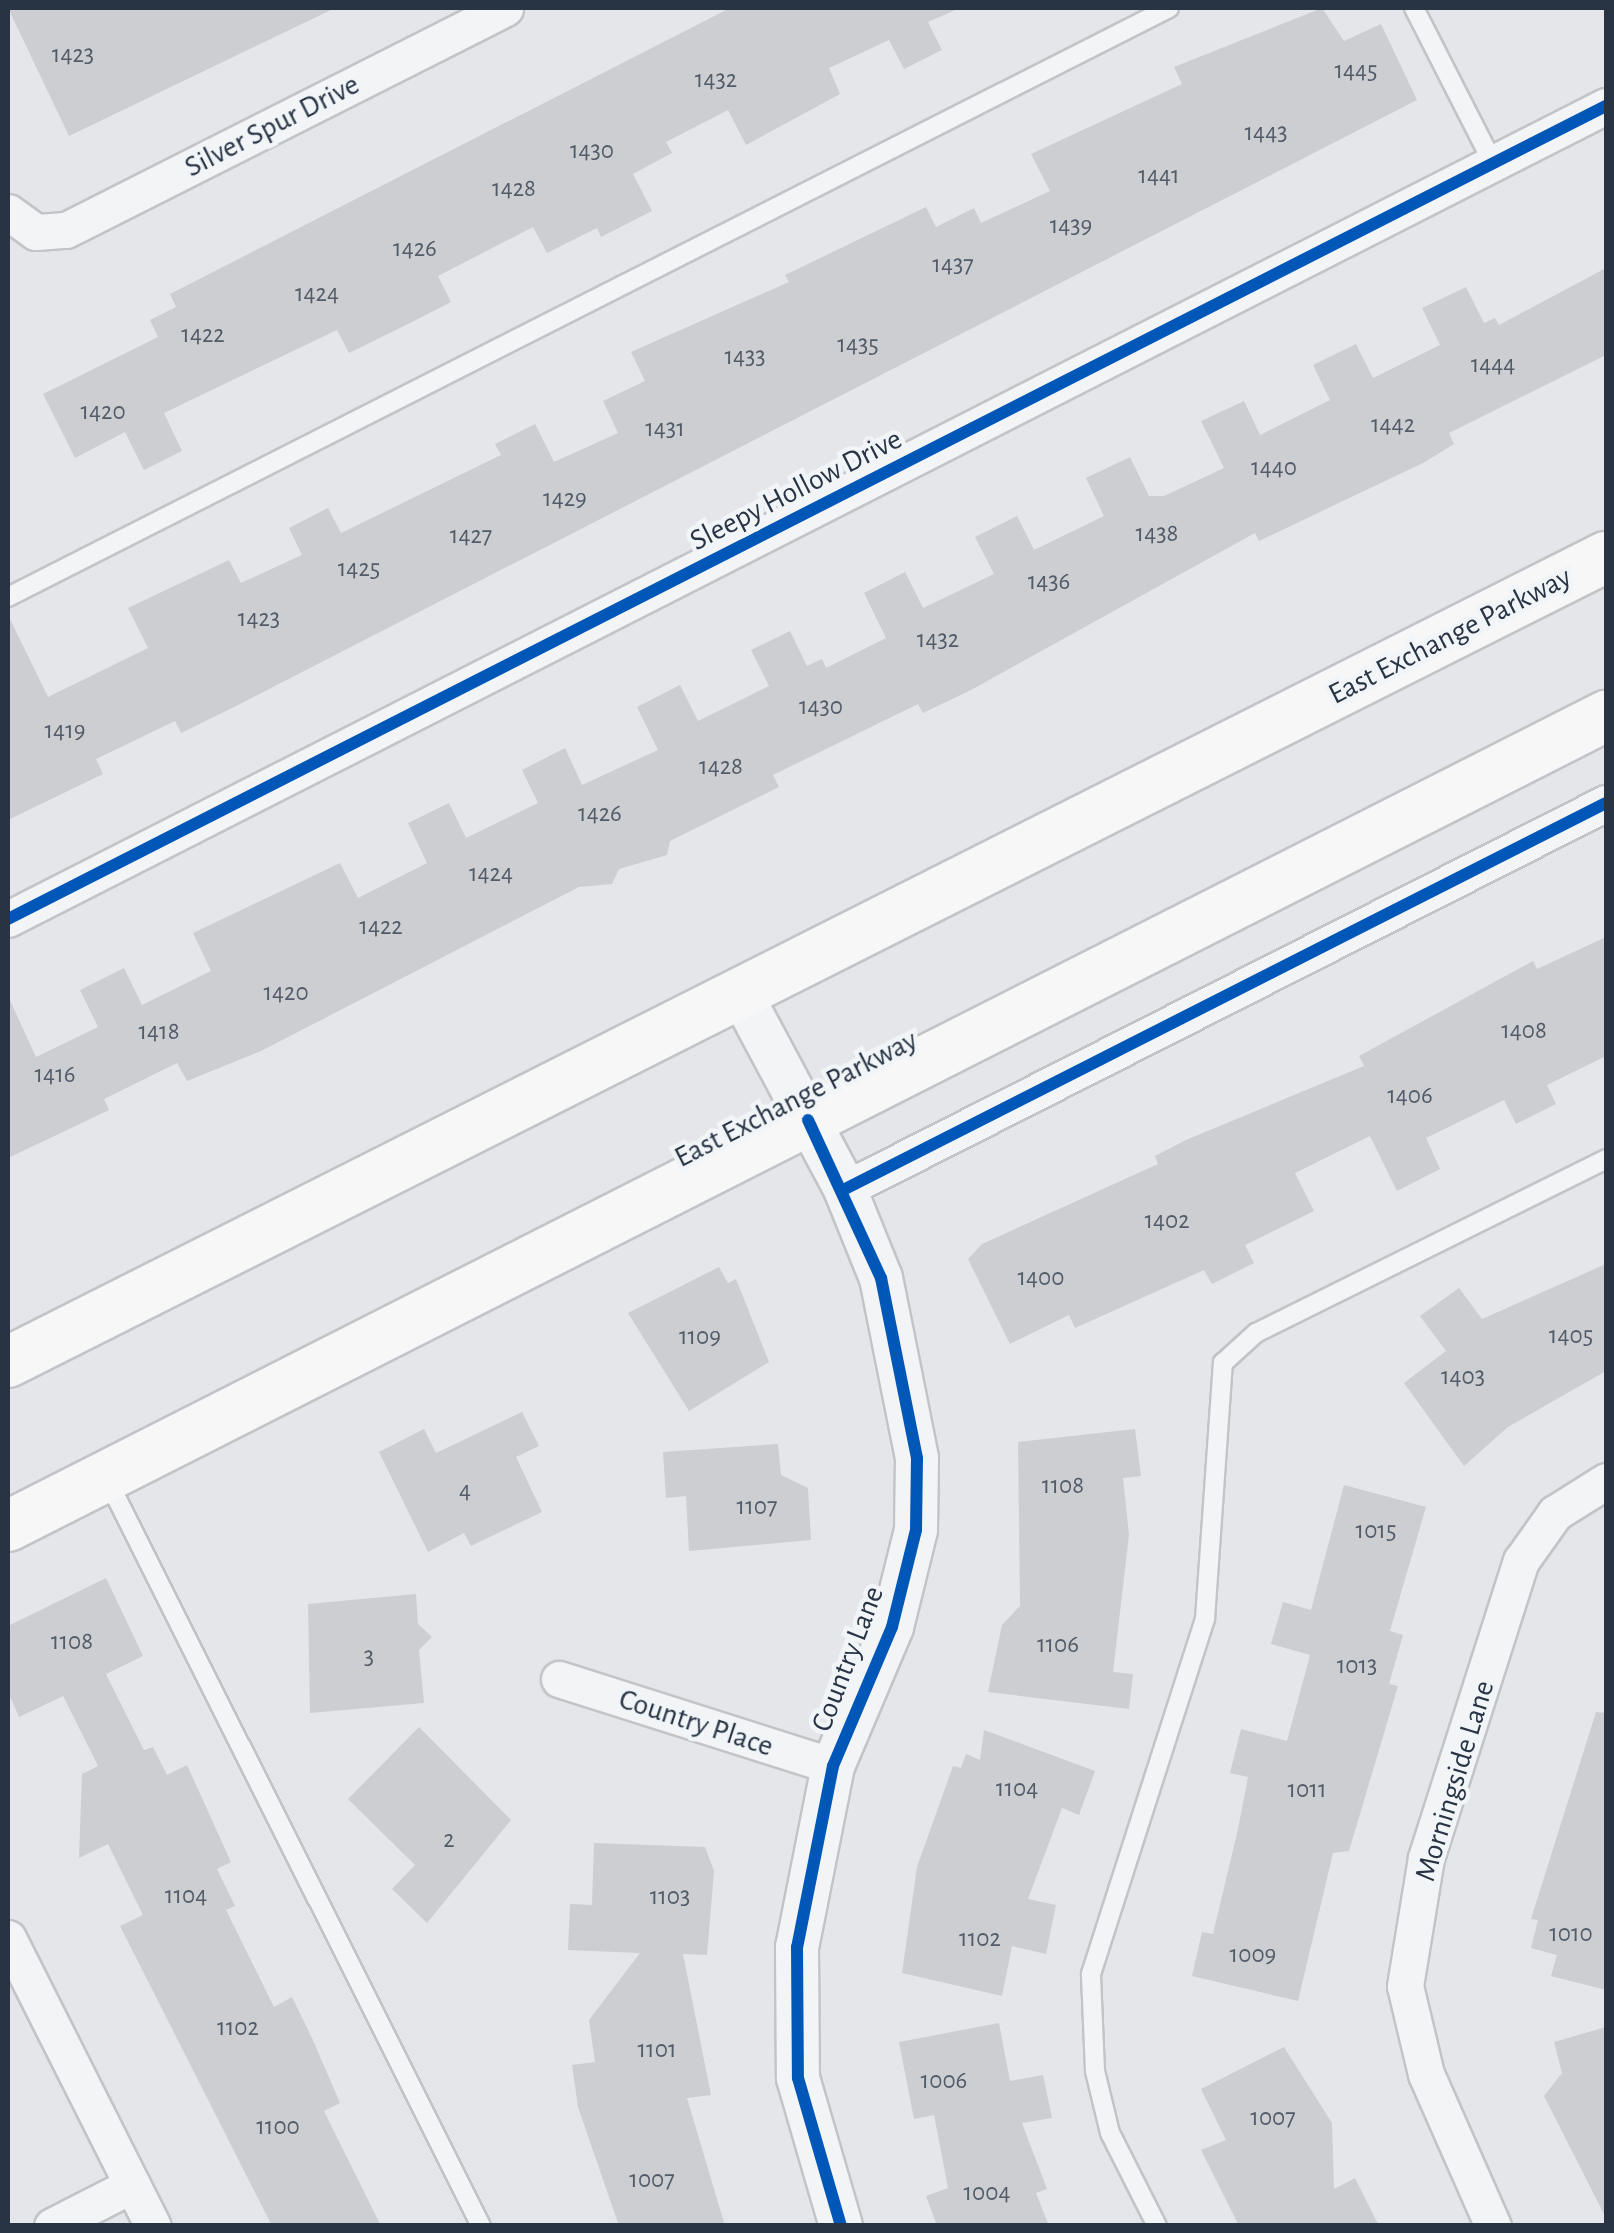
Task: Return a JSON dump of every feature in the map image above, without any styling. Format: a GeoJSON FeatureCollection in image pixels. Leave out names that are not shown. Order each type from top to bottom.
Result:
{"type":"FeatureCollection","features":[{"type":"Feature","properties":{"kind":"main road","name":"East Exchange Parkway"},"geometry":{"type":"LineString","coordinates":[[8,1362],[1606,556]]}},
{"type":"Feature","properties":{"kind":"main road","name":"East Exchange Parkway"},"geometry":{"type":"LineString","coordinates":[[8,1526],[1606,716]]}},
{"type":"Feature","properties":{"kind":"street","name":"Silver Spur Drive"},"geometry":{"type":"LineString","coordinates":[[22,222],[66,230],[504,8]]}},
{"type":"Feature","properties":{"kind":"street","name":"Sleepy Hollow Drive"},"geometry":{"type":"LineString","coordinates":[[8,919],[1606,106]]}},
{"type":"Feature","properties":{"kind":"street"},"geometry":{"type":"LineString","coordinates":[[845,1188],[1606,804]]}},
{"type":"Feature","properties":{"kind":"street","name":"Country Lane"},"geometry":{"type":"LineString","coordinates":[[741,994],[845,1188],[906,1377],[916,1530],[892,1627],[834,1766],[808,1867],[793,2022],[815,2156],[841,2226]]}},
{"type":"Feature","properties":{"kind":"street","name":"Morningside Lane"},"geometry":{"type":"LineString","coordinates":[[1494,2226],[1421,2059],[1405,1986],[1426,1858],[1521,1561],[1556,1513],[1606,1482]]}},
{"type":"Feature","properties":{"kind":"street","name":"Country Place"},"geometry":{"type":"LineString","coordinates":[[559,1679],[834,1766]]}},
{"type":"Feature","properties":{"kind":"street"},"geometry":{"type":"LineString","coordinates":[[8,1938],[153,2226]]}},
{"type":"Feature","properties":{"kind":"street"},"geometry":{"type":"LineString","coordinates":[[52,2226],[132,2185]]}},
{"type":"Feature","properties":{"kind":"lane"},"geometry":{"type":"LineString","coordinates":[[8,597],[1169,8]]}},
{"type":"Feature","properties":{"kind":"lane"},"geometry":{"type":"LineString","coordinates":[[1414,8],[1493,164]]}},
{"type":"Feature","properties":{"kind":"lane"},"geometry":{"type":"LineString","coordinates":[[1157,2226],[1110,2133],[1095,2070],[1092,1974],[1198,1651],[1223,1363],[1256,1333],[1606,1159]]}},
{"type":"Feature","properties":{"kind":"lane"},"geometry":{"type":"LineString","coordinates":[[106,1476],[481,2226]]}},
{"type":"Feature","properties":{"kind":"building"},"geometry":{"type":"Polygon","coordinates":[[[8,8],[335,8],[69,136],[8,8]]]}},
{"type":"Feature","properties":{"kind":"building"},"geometry":{"type":"Polygon","coordinates":[[[730,8],[960,8],[928,22],[942,50],[904,69],[889,40],[829,68],[840,94],[746,145],[728,110],[666,142],[672,153],[633,174],[652,211],[601,237],[597,228],[547,253],[533,227],[438,276],[451,302],[408,324],[349,353],[337,330],[164,413],[182,451],[144,470],[125,432],[75,458],[43,394],[158,337],[150,320],[176,307],[170,294],[730,8]]]}},
{"type":"Feature","properties":{"kind":"building"},"geometry":{"type":"Polygon","coordinates":[[[1322,8],[1344,41],[1381,24],[1417,100],[232,708],[181,733],[175,721],[96,759],[103,774],[8,820],[8,615],[48,697],[148,648],[128,608],[229,560],[241,583],[302,555],[289,528],[328,508],[341,533],[501,455],[495,444],[535,424],[554,462],[618,433],[603,401],[645,381],[631,352],[789,282],[785,275],[926,207],[936,227],[974,208],[981,223],[1050,191],[1031,154],[1182,84],[1174,67],[1322,8]]]}},
{"type":"Feature","properties":{"kind":"building"},"geometry":{"type":"Polygon","coordinates":[[[1606,268],[1606,355],[1449,433],[1454,444],[1425,462],[1259,541],[1255,533],[971,690],[923,713],[918,704],[773,775],[779,787],[670,841],[667,855],[619,869],[612,884],[579,887],[261,1051],[187,1081],[177,1063],[104,1099],[109,1110],[8,1158],[8,996],[36,1057],[98,1027],[80,990],[124,968],[142,1005],[211,971],[193,933],[340,863],[358,898],[427,863],[408,823],[449,803],[466,838],[538,803],[522,770],[565,748],[582,785],[658,750],[637,707],[680,685],[698,721],[769,686],[751,650],[790,631],[807,666],[822,659],[826,668],[886,638],[864,593],[905,572],[923,608],[994,574],[975,537],[1017,516],[1034,550],[1104,516],[1086,478],[1130,457],[1149,496],[1164,496],[1224,468],[1201,421],[1244,401],[1260,435],[1330,400],[1313,365],[1356,344],[1373,378],[1440,345],[1422,308],[1466,287],[1484,323],[1495,318],[1499,325],[1606,268]]]}},
{"type":"Feature","properties":{"kind":"building"},"geometry":{"type":"Polygon","coordinates":[[[1606,937],[1606,1056],[1547,1085],[1556,1104],[1516,1124],[1504,1100],[1426,1138],[1440,1169],[1397,1191],[1370,1136],[1295,1173],[1314,1211],[1245,1245],[1254,1263],[1212,1284],[1204,1270],[1075,1328],[1069,1315],[1010,1344],[968,1259],[982,1244],[1158,1164],[1155,1156],[1186,1140],[1364,1066],[1359,1056],[1533,961],[1537,969],[1606,937]]]}},
{"type":"Feature","properties":{"kind":"building"},"geometry":{"type":"Polygon","coordinates":[[[1606,1264],[1606,1371],[1508,1427],[1464,1466],[1404,1383],[1446,1351],[1420,1316],[1459,1288],[1482,1319],[1606,1264]]]}},
{"type":"Feature","properties":{"kind":"building"},"geometry":{"type":"Polygon","coordinates":[[[719,1267],[728,1283],[736,1279],[769,1362],[689,1411],[628,1313],[719,1267]]]}},
{"type":"Feature","properties":{"kind":"building"},"geometry":{"type":"Polygon","coordinates":[[[522,1412],[539,1446],[516,1457],[542,1512],[471,1546],[464,1533],[428,1552],[379,1452],[424,1429],[436,1453],[522,1412]]]}},
{"type":"Feature","properties":{"kind":"building"},"geometry":{"type":"Polygon","coordinates":[[[1135,1429],[1141,1476],[1123,1478],[1129,1535],[1113,1672],[1133,1674],[1129,1709],[988,1692],[1002,1625],[1020,1606],[1018,1442],[1135,1429]]]}},
{"type":"Feature","properties":{"kind":"building"},"geometry":{"type":"Polygon","coordinates":[[[778,1444],[781,1475],[808,1488],[811,1540],[689,1551],[686,1496],[666,1498],[663,1452],[778,1444]]]}},
{"type":"Feature","properties":{"kind":"building"},"geometry":{"type":"Polygon","coordinates":[[[1344,1485],[1426,1507],[1390,1631],[1403,1635],[1389,1684],[1398,1686],[1349,1851],[1333,1853],[1298,2001],[1192,1976],[1202,1932],[1213,1934],[1238,1829],[1248,1777],[1230,1773],[1241,1729],[1287,1741],[1310,1655],[1271,1644],[1283,1602],[1311,1610],[1344,1485]]]}},
{"type":"Feature","properties":{"kind":"building"},"geometry":{"type":"Polygon","coordinates":[[[106,1578],[143,1656],[106,1674],[144,1750],[153,1747],[167,1775],[187,1765],[231,1862],[217,1869],[235,1906],[226,1910],[274,2007],[292,1997],[340,2103],[324,2111],[381,2226],[272,2226],[120,1926],[143,1915],[108,1844],[79,1858],[82,1774],[98,1766],[63,1696],[19,1717],[8,1692],[8,1626],[106,1578]]]}},
{"type":"Feature","properties":{"kind":"building"},"geometry":{"type":"Polygon","coordinates":[[[416,1594],[418,1624],[432,1637],[419,1650],[424,1703],[310,1713],[308,1604],[416,1594]]]}},
{"type":"Feature","properties":{"kind":"building"},"geometry":{"type":"Polygon","coordinates":[[[1596,1712],[1606,1713],[1606,1990],[1551,1976],[1557,1955],[1531,1948],[1538,1920],[1531,1919],[1596,1712]]]}},
{"type":"Feature","properties":{"kind":"building"},"geometry":{"type":"Polygon","coordinates":[[[419,1727],[511,1820],[427,1923],[392,1889],[415,1865],[348,1799],[419,1727]]]}},
{"type":"Feature","properties":{"kind":"building"},"geometry":{"type":"Polygon","coordinates":[[[984,1730],[1095,1771],[1079,1815],[1062,1808],[1028,1899],[1056,1905],[1046,1954],[1012,1946],[1002,1996],[902,1973],[917,1867],[953,1766],[961,1768],[966,1754],[980,1760],[984,1730]]]}},
{"type":"Feature","properties":{"kind":"building"},"geometry":{"type":"Polygon","coordinates":[[[594,1843],[705,1847],[714,1871],[707,1955],[683,1954],[711,2095],[687,2098],[725,2226],[619,2226],[578,2107],[572,2065],[595,2062],[589,2020],[640,1953],[568,1950],[570,1904],[592,1905],[594,1843]]]}},
{"type":"Feature","properties":{"kind":"building"},"geometry":{"type":"Polygon","coordinates":[[[999,2023],[1010,2081],[1043,2075],[1052,2118],[1022,2123],[1047,2189],[1036,2193],[1049,2226],[937,2226],[926,2196],[948,2188],[934,2115],[914,2119],[899,2042],[999,2023]]]}},
{"type":"Feature","properties":{"kind":"building"},"geometry":{"type":"Polygon","coordinates":[[[1606,2027],[1606,2218],[1544,2096],[1562,2073],[1554,2042],[1606,2027]]]}},
{"type":"Feature","properties":{"kind":"building"},"geometry":{"type":"Polygon","coordinates":[[[1284,2047],[1332,2123],[1334,2189],[1355,2178],[1379,2226],[1239,2226],[1201,2150],[1226,2140],[1201,2089],[1284,2047]]]}},
{"type":"Feature","properties":{"kind":"cycle path"},"geometry":{"type":"LineString","coordinates":[[8,919],[1606,106]]}},
{"type":"Feature","properties":{"kind":"cycle path"},"geometry":{"type":"LineString","coordinates":[[845,1189],[1606,803]]}},
{"type":"Feature","properties":{"kind":"cycle path"},"geometry":{"type":"LineString","coordinates":[[808,1120],[881,1278],[917,1458],[916,1530],[892,1627],[833,1766],[797,1947],[798,2078],[841,2226]]}}]}
